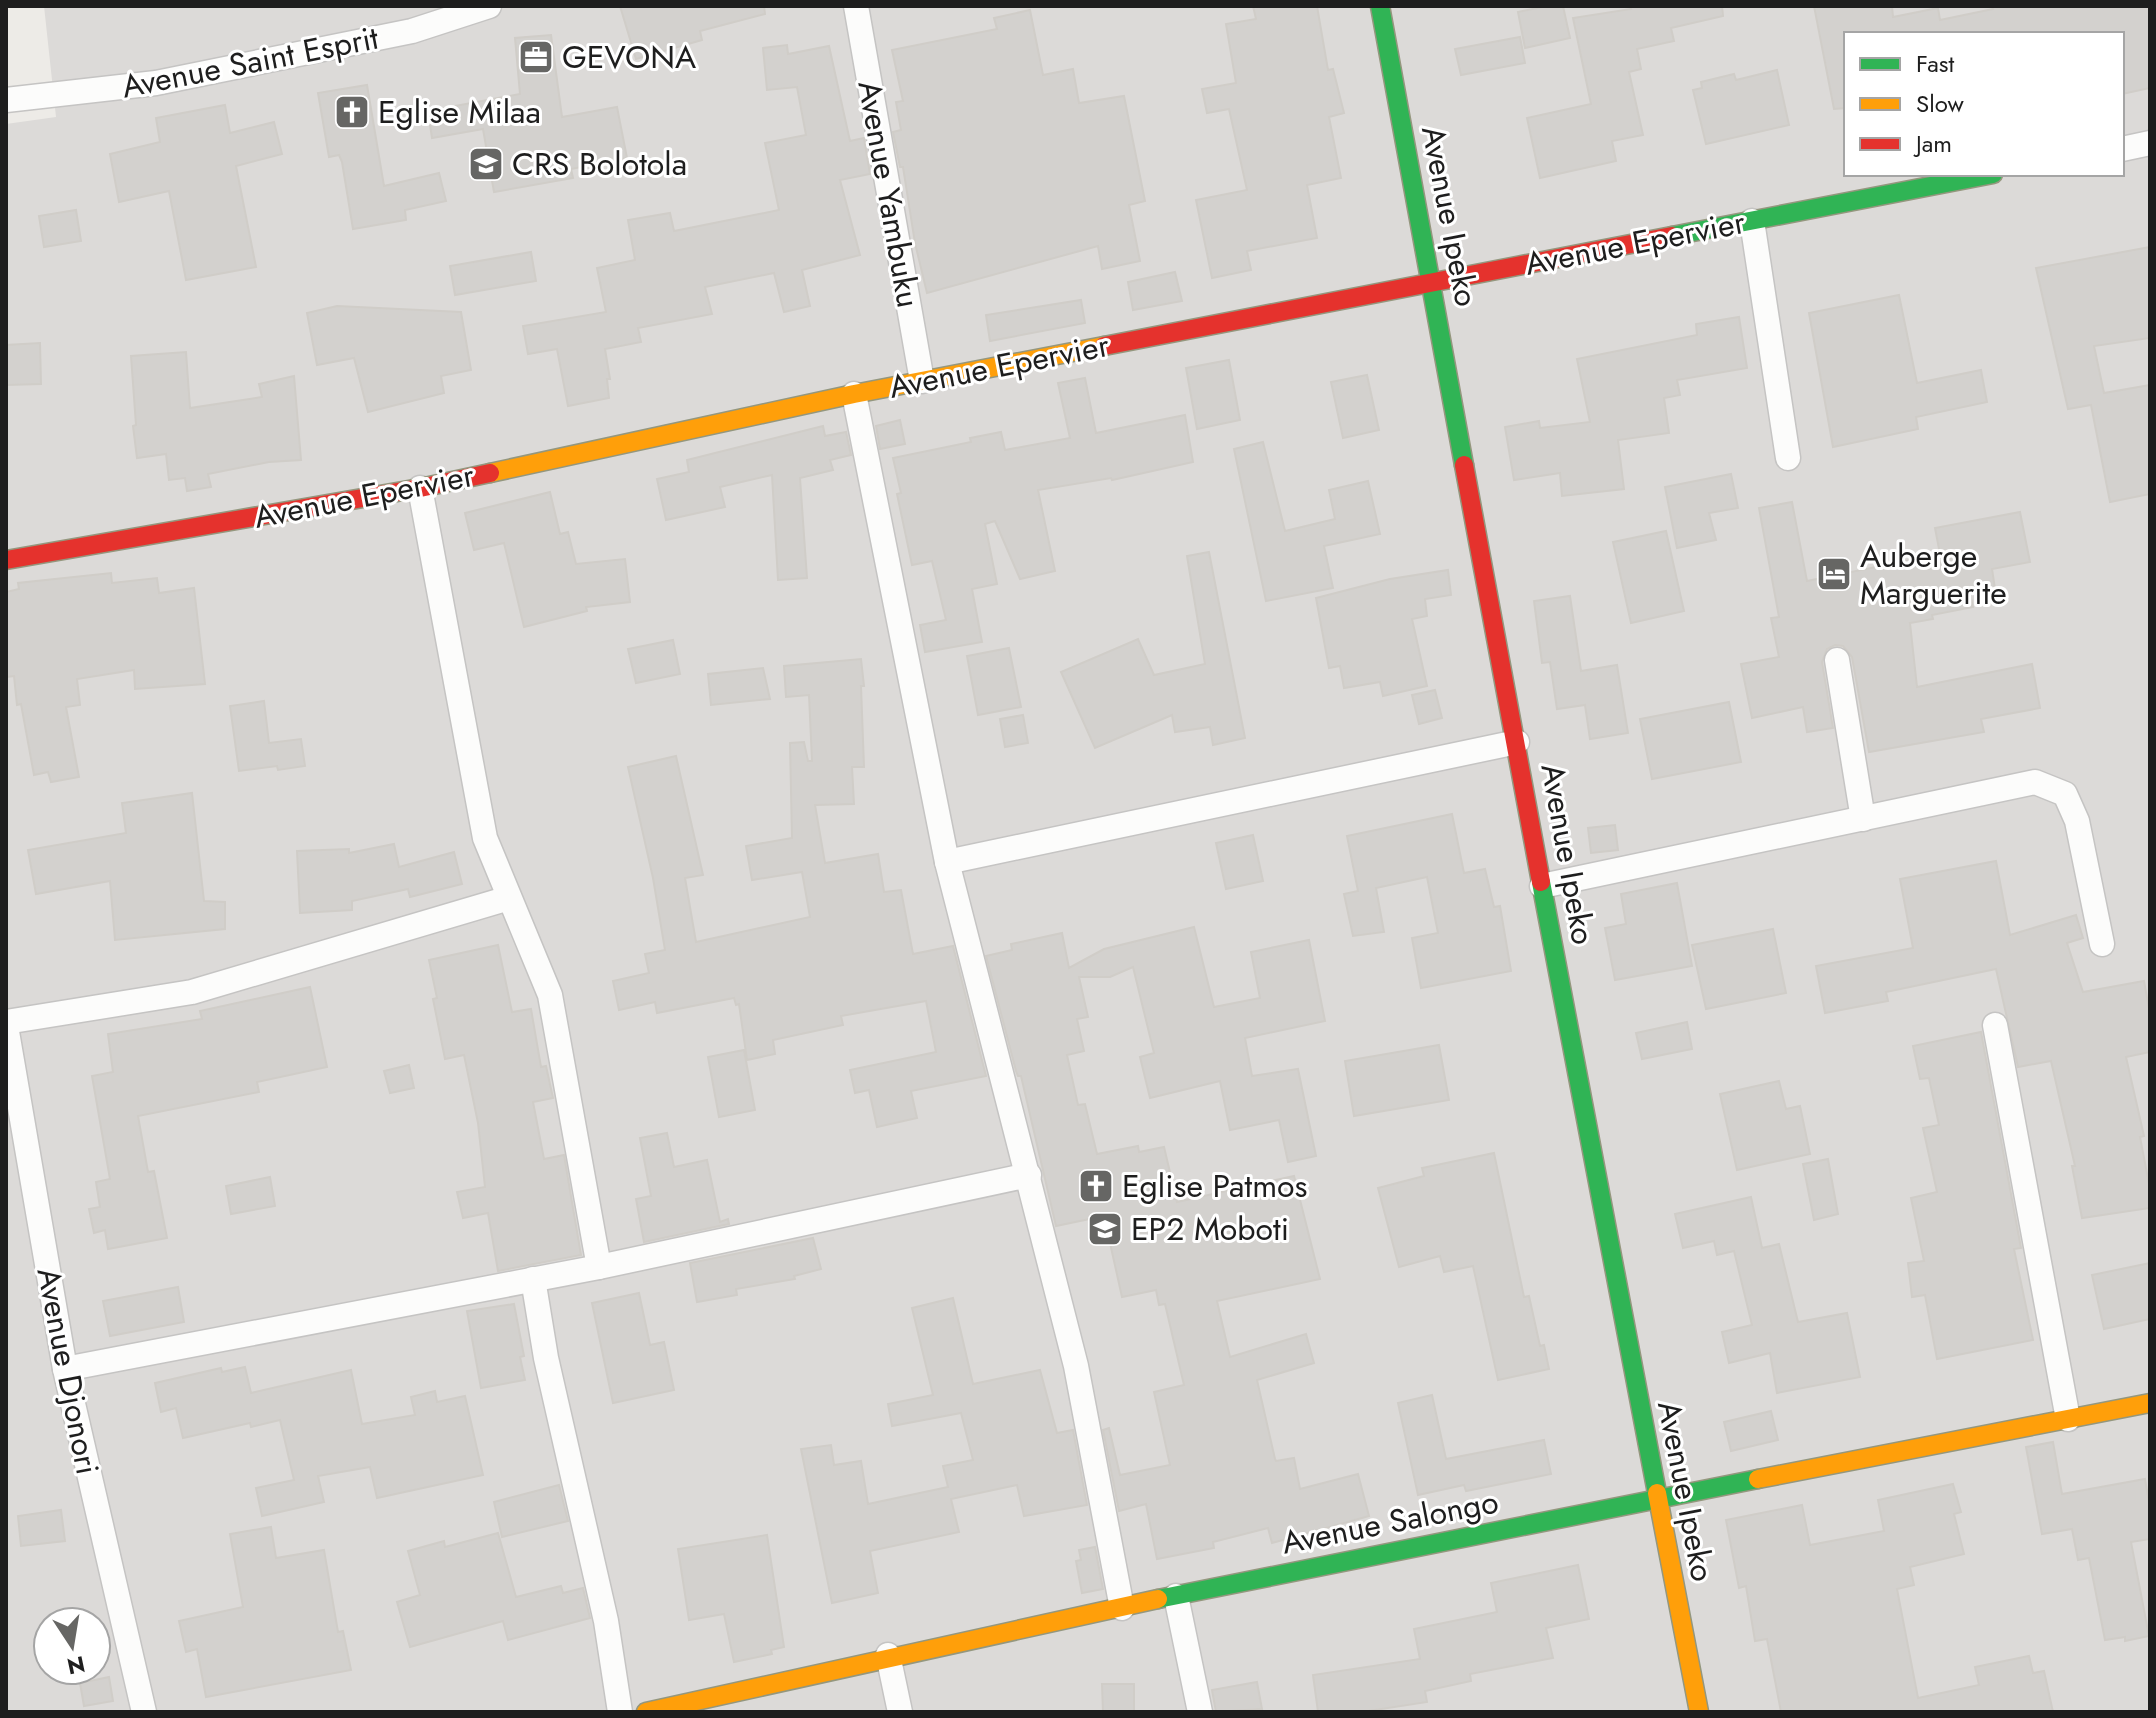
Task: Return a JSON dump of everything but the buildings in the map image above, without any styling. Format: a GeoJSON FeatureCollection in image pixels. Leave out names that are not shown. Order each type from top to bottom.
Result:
{"type":"FeatureCollection","features":[{"type":"Feature","properties":{"kind":"street","name":"Avenue Saint Esprit"},"geometry":{"type":"LineString","coordinates":[[6,100],[156,83],[412,31],[489,6]]}},
{"type":"Feature","properties":{"kind":"street","name":"Avenue Yambuku"},"geometry":{"type":"LineString","coordinates":[[856,6],[922,381]]}},
{"type":"Feature","properties":{"kind":"street","name":"Avenue Ipeko"},"geometry":{"type":"LineString","coordinates":[[1380,6],[1542,886],[1699,1712]]}},
{"type":"Feature","properties":{"kind":"street"},"geometry":{"type":"LineString","coordinates":[[2124,149],[2150,143]]}},
{"type":"Feature","properties":{"kind":"street","name":"Avenue Epervier"},"geometry":{"type":"LineString","coordinates":[[6,560],[420,488],[854,394],[1983,176]]}},
{"type":"Feature","properties":{"kind":"street"},"geometry":{"type":"LineString","coordinates":[[1752,221],[1788,458]]}},
{"type":"Feature","properties":{"kind":"street"},"geometry":{"type":"LineString","coordinates":[[854,394],[947,862],[1076,1366],[1122,1608]]}},
{"type":"Feature","properties":{"kind":"street"},"geometry":{"type":"LineString","coordinates":[[420,488],[485,838],[550,995],[599,1267]]}},
{"type":"Feature","properties":{"kind":"street"},"geometry":{"type":"LineString","coordinates":[[1837,660],[1863,819]]}},
{"type":"Feature","properties":{"kind":"street"},"geometry":{"type":"LineString","coordinates":[[947,862],[1517,742]]}},
{"type":"Feature","properties":{"kind":"street"},"geometry":{"type":"LineString","coordinates":[[1542,886],[2035,782],[2065,794],[2077,821],[2102,944]]}},
{"type":"Feature","properties":{"kind":"street"},"geometry":{"type":"LineString","coordinates":[[6,1024],[192,992],[509,898]]}},
{"type":"Feature","properties":{"kind":"street","name":"Avenue Djonori"},"geometry":{"type":"LineString","coordinates":[[6,1024],[65,1369],[144,1712]]}},
{"type":"Feature","properties":{"kind":"street"},"geometry":{"type":"LineString","coordinates":[[1995,1025],[2068,1419]]}},
{"type":"Feature","properties":{"kind":"street"},"geometry":{"type":"LineString","coordinates":[[65,1369],[599,1267],[1029,1175]]}},
{"type":"Feature","properties":{"kind":"street"},"geometry":{"type":"LineString","coordinates":[[533,1279],[546,1358],[606,1621],[620,1712]]}},
{"type":"Feature","properties":{"kind":"street","name":"Avenue Salongo"},"geometry":{"type":"LineString","coordinates":[[646,1712],[888,1655],[1657,1498],[2150,1403]]}},
{"type":"Feature","properties":{"kind":"street"},"geometry":{"type":"LineString","coordinates":[[1176,1596],[1200,1712]]}},
{"type":"Feature","properties":{"kind":"street"},"geometry":{"type":"LineString","coordinates":[[888,1655],[900,1712]]}},
{"type":"Feature","properties":{"kind":"shaded area"},"geometry":{"type":"Polygon","coordinates":[[[44,6],[2150,6],[2150,1712],[6,1712],[6,124],[56,117],[44,6]]]}},
{"type":"Feature","properties":{"kind":"traffic: fast"},"geometry":{"type":"LineString","coordinates":[[1380,6],[1464,465]]}},
{"type":"Feature","properties":{"kind":"traffic: fast"},"geometry":{"type":"LineString","coordinates":[[1672,236],[1983,176]]}},
{"type":"Feature","properties":{"kind":"traffic: fast"},"geometry":{"type":"LineString","coordinates":[[1541,882],[1657,1493]]}},
{"type":"Feature","properties":{"kind":"traffic: fast"},"geometry":{"type":"LineString","coordinates":[[1158,1599],[1758,1479]]}},
{"type":"Feature","properties":{"kind":"traffic: slow"},"geometry":{"type":"LineString","coordinates":[[490,473],[854,394],[1104,346]]}},
{"type":"Feature","properties":{"kind":"traffic: slow"},"geometry":{"type":"LineString","coordinates":[[1758,1479],[2150,1403]]}},
{"type":"Feature","properties":{"kind":"traffic: slow"},"geometry":{"type":"LineString","coordinates":[[1657,1493],[1699,1712]]}},
{"type":"Feature","properties":{"kind":"traffic: slow"},"geometry":{"type":"LineString","coordinates":[[646,1712],[1158,1599]]}},
{"type":"Feature","properties":{"kind":"traffic: jam"},"geometry":{"type":"LineString","coordinates":[[1104,346],[1672,236]]}},
{"type":"Feature","properties":{"kind":"traffic: jam"},"geometry":{"type":"LineString","coordinates":[[1464,465],[1541,882]]}},
{"type":"Feature","properties":{"kind":"traffic: jam"},"geometry":{"type":"LineString","coordinates":[[6,560],[490,473]]}},
{"type":"Feature","properties":{"kind":"place","name":"GEVONA"},"geometry":{"type":"Point","coordinates":[536,57]}},
{"type":"Feature","properties":{"kind":"place","name":"Eglise Milaa"},"geometry":{"type":"Point","coordinates":[352,112]}},
{"type":"Feature","properties":{"kind":"place","name":"CRS Bolotola"},"geometry":{"type":"Point","coordinates":[486,164]}},
{"type":"Feature","properties":{"kind":"place","name":"Auberge Marguerite"},"geometry":{"type":"Point","coordinates":[1834,574]}},
{"type":"Feature","properties":{"kind":"place","name":"Eglise Patmos"},"geometry":{"type":"Point","coordinates":[1096,1186]}},
{"type":"Feature","properties":{"kind":"place","name":"EP2 Moboti"},"geometry":{"type":"Point","coordinates":[1105,1229]}}]}
